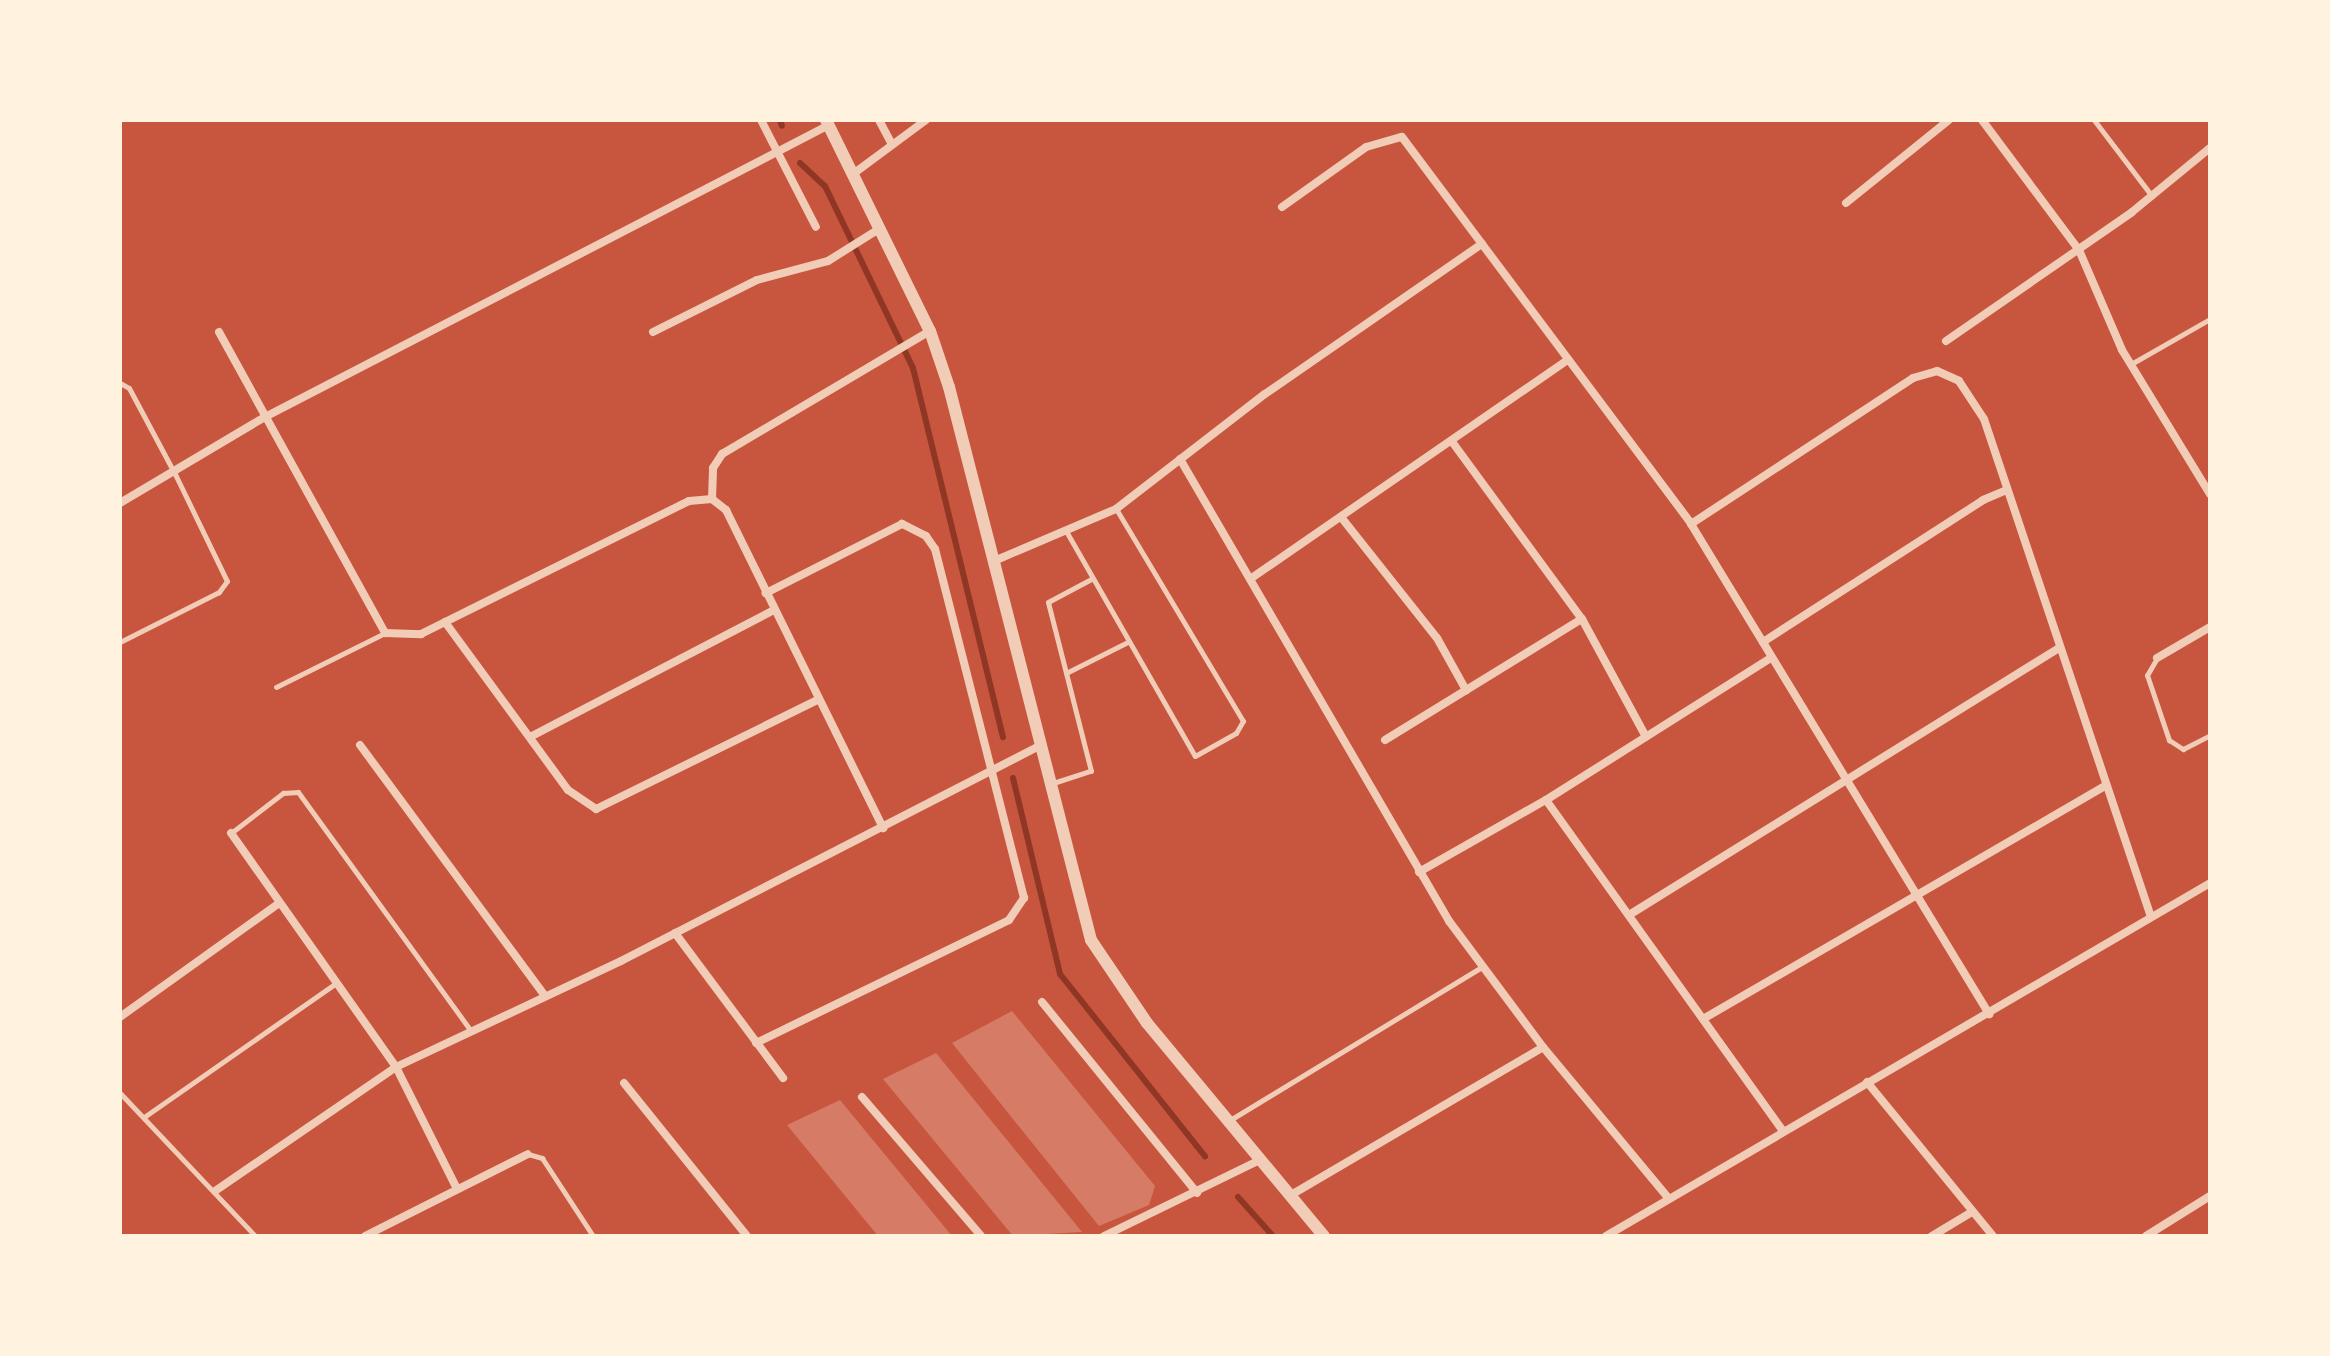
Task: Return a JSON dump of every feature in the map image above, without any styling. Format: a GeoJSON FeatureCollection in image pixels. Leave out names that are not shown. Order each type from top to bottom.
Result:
{"type":"FeatureCollection","features":[{"type":"Feature","properties":{"kind":"street"},"geometry":{"type":"LineString","coordinates":[[761,120],[816,227]]}},
{"type":"Feature","properties":{"kind":"street"},"geometry":{"type":"LineString","coordinates":[[879,120],[892,144]]}},
{"type":"Feature","properties":{"kind":"street"},"geometry":{"type":"LineString","coordinates":[[853,174],[926,120]]}},
{"type":"Feature","properties":{"kind":"street"},"geometry":{"type":"LineString","coordinates":[[1846,203],[1949,120]]}},
{"type":"Feature","properties":{"kind":"street"},"geometry":{"type":"LineString","coordinates":[[1982,120],[2079,250],[2130,365],[2210,494]]}},
{"type":"Feature","properties":{"kind":"street"},"geometry":{"type":"LineString","coordinates":[[120,503],[175,474],[265,417],[777,151],[827,122],[930,331],[994,561],[1091,940],[1110,975],[1226,1122],[1324,1236]]}},
{"type":"Feature","properties":{"kind":"street"},"geometry":{"type":"LineString","coordinates":[[1282,207],[1366,147],[1402,137],[1691,524],[1989,1014]]}},
{"type":"Feature","properties":{"kind":"street"},"geometry":{"type":"LineString","coordinates":[[1946,341],[2152,197],[2210,148]]}},
{"type":"Feature","properties":{"kind":"street"},"geometry":{"type":"LineString","coordinates":[[653,332],[757,280],[841,254],[879,229]]}},
{"type":"Feature","properties":{"kind":"street"},"geometry":{"type":"LineString","coordinates":[[994,561],[1116,509],[1180,459],[1482,244]]}},
{"type":"Feature","properties":{"kind":"street"},"geometry":{"type":"LineString","coordinates":[[712,499],[713,468],[722,454],[930,331]]}},
{"type":"Feature","properties":{"kind":"street"},"geometry":{"type":"LineString","coordinates":[[219,332],[382,630],[421,634],[689,501],[712,499],[726,510],[883,828]]}},
{"type":"Feature","properties":{"kind":"street"},"geometry":{"type":"LineString","coordinates":[[1253,577],[1453,443],[1568,360]]}},
{"type":"Feature","properties":{"kind":"street"},"geometry":{"type":"LineString","coordinates":[[1691,524],[1928,372],[1949,375],[1969,390],[2007,490],[2151,917]]}},
{"type":"Feature","properties":{"kind":"street"},"geometry":{"type":"LineString","coordinates":[[1453,443],[1582,619],[1646,737]]}},
{"type":"Feature","properties":{"kind":"street"},"geometry":{"type":"LineString","coordinates":[[1180,459],[1253,577],[1419,872],[1482,967],[1543,1047],[1669,1199]]}},
{"type":"Feature","properties":{"kind":"street"},"geometry":{"type":"LineString","coordinates":[[1763,642],[1983,500],[2007,490]]}},
{"type":"Feature","properties":{"kind":"street"},"geometry":{"type":"LineString","coordinates":[[1341,517],[1437,638],[1466,690]]}},
{"type":"Feature","properties":{"kind":"street"},"geometry":{"type":"LineString","coordinates":[[756,1043],[1009,920],[1019,909],[1023,885],[935,549],[926,536],[902,524],[766,593]]}},
{"type":"Feature","properties":{"kind":"street"},"geometry":{"type":"LineString","coordinates":[[530,737],[774,610]]}},
{"type":"Feature","properties":{"kind":"street"},"geometry":{"type":"LineString","coordinates":[[1385,740],[1582,619]]}},
{"type":"Feature","properties":{"kind":"street"},"geometry":{"type":"LineString","coordinates":[[445,622],[568,790],[596,809],[818,700]]}},
{"type":"Feature","properties":{"kind":"street"},"geometry":{"type":"LineString","coordinates":[[2157,658],[2210,627]]}},
{"type":"Feature","properties":{"kind":"street"},"geometry":{"type":"LineString","coordinates":[[1629,915],[2059,648]]}},
{"type":"Feature","properties":{"kind":"street"},"geometry":{"type":"LineString","coordinates":[[1419,872],[1546,800],[1772,657]]}},
{"type":"Feature","properties":{"kind":"street"},"geometry":{"type":"LineString","coordinates":[[360,745],[545,996]]}},
{"type":"Feature","properties":{"kind":"street"},"geometry":{"type":"LineString","coordinates":[[215,1191],[356,1090],[396,1067],[675,933],[1042,745]]}},
{"type":"Feature","properties":{"kind":"street"},"geometry":{"type":"LineString","coordinates":[[1703,1019],[1918,897],[2106,785]]}},
{"type":"Feature","properties":{"kind":"street"},"geometry":{"type":"LineString","coordinates":[[1546,800],[1783,1131]]}},
{"type":"Feature","properties":{"kind":"street"},"geometry":{"type":"LineString","coordinates":[[231,833],[396,1067],[457,1189]]}},
{"type":"Feature","properties":{"kind":"street"},"geometry":{"type":"LineString","coordinates":[[1606,1236],[2210,883]]}},
{"type":"Feature","properties":{"kind":"street"},"geometry":{"type":"LineString","coordinates":[[120,1017],[279,903]]}},
{"type":"Feature","properties":{"kind":"street"},"geometry":{"type":"LineString","coordinates":[[675,933],[783,1078]]}},
{"type":"Feature","properties":{"kind":"street"},"geometry":{"type":"LineString","coordinates":[[1042,1002],[1197,1193]]}},
{"type":"Feature","properties":{"kind":"street"},"geometry":{"type":"LineString","coordinates":[[1291,1195],[1543,1047]]}},
{"type":"Feature","properties":{"kind":"street"},"geometry":{"type":"LineString","coordinates":[[1867,1082],[1993,1236]]}},
{"type":"Feature","properties":{"kind":"street"},"geometry":{"type":"LineString","coordinates":[[624,1083],[747,1236]]}},
{"type":"Feature","properties":{"kind":"street"},"geometry":{"type":"LineString","coordinates":[[862,1097],[981,1236]]}},
{"type":"Feature","properties":{"kind":"street"},"geometry":{"type":"LineString","coordinates":[[365,1236],[528,1154]]}},
{"type":"Feature","properties":{"kind":"street"},"geometry":{"type":"LineString","coordinates":[[1104,1236],[1260,1160]]}},
{"type":"Feature","properties":{"kind":"street"},"geometry":{"type":"LineString","coordinates":[[2146,1236],[2210,1196]]}},
{"type":"Feature","properties":{"kind":"street"},"geometry":{"type":"LineString","coordinates":[[1932,1236],[1972,1212]]}},
{"type":"Feature","properties":{"kind":"lane"},"geometry":{"type":"LineString","coordinates":[[2094,120],[2152,197]]}},
{"type":"Feature","properties":{"kind":"lane"},"geometry":{"type":"LineString","coordinates":[[2130,365],[2210,319]]}},
{"type":"Feature","properties":{"kind":"lane"},"geometry":{"type":"LineString","coordinates":[[120,383],[129,388],[175,474],[225,573],[226,587],[120,642]]}},
{"type":"Feature","properties":{"kind":"lane"},"geometry":{"type":"LineString","coordinates":[[1066,531],[1195,756],[1241,728],[1243,721],[1116,509]]}},
{"type":"Feature","properties":{"kind":"lane"},"geometry":{"type":"LineString","coordinates":[[1052,784],[1091,771],[1048,602],[1091,579]]}},
{"type":"Feature","properties":{"kind":"lane"},"geometry":{"type":"LineString","coordinates":[[276,687],[382,630]]}},
{"type":"Feature","properties":{"kind":"lane"},"geometry":{"type":"LineString","coordinates":[[1066,673],[1128,642]]}},
{"type":"Feature","properties":{"kind":"lane"},"geometry":{"type":"LineString","coordinates":[[2157,658],[2147,675],[2169,740],[2183,749],[2210,735]]}},
{"type":"Feature","properties":{"kind":"lane"},"geometry":{"type":"LineString","coordinates":[[231,833],[283,793],[298,792],[471,1031]]}},
{"type":"Feature","properties":{"kind":"lane"},"geometry":{"type":"LineString","coordinates":[[1226,1122],[1482,967]]}},
{"type":"Feature","properties":{"kind":"lane"},"geometry":{"type":"LineString","coordinates":[[144,1117],[336,983]]}},
{"type":"Feature","properties":{"kind":"lane"},"geometry":{"type":"LineString","coordinates":[[120,1093],[255,1236]]}},
{"type":"Feature","properties":{"kind":"lane"},"geometry":{"type":"LineString","coordinates":[[528,1154],[542,1158],[592,1236]]}},
{"type":"Feature","properties":{"kind":"building"},"geometry":{"type":"Polygon","coordinates":[[[1012,1011],[1155,1186],[1149,1205],[1099,1226],[952,1043],[1012,1011]]]}},
{"type":"Feature","properties":{"kind":"building"},"geometry":{"type":"Polygon","coordinates":[[[936,1053],[1082,1232],[1013,1236],[883,1079],[936,1053]]]}},
{"type":"Feature","properties":{"kind":"building"},"geometry":{"type":"Polygon","coordinates":[[[840,1100],[952,1236],[878,1236],[787,1125],[840,1100]]]}},
{"type":"Feature","properties":{"kind":"waterway"},"geometry":{"type":"LineString","coordinates":[[780,120],[782,126]]}},
{"type":"Feature","properties":{"kind":"waterway"},"geometry":{"type":"LineString","coordinates":[[800,163],[825,186],[913,368],[1003,737]]}},
{"type":"Feature","properties":{"kind":"waterway"},"geometry":{"type":"LineString","coordinates":[[1013,778],[1060,974],[1205,1156]]}},
{"type":"Feature","properties":{"kind":"waterway"},"geometry":{"type":"LineString","coordinates":[[1238,1197],[1273,1236]]}}]}
